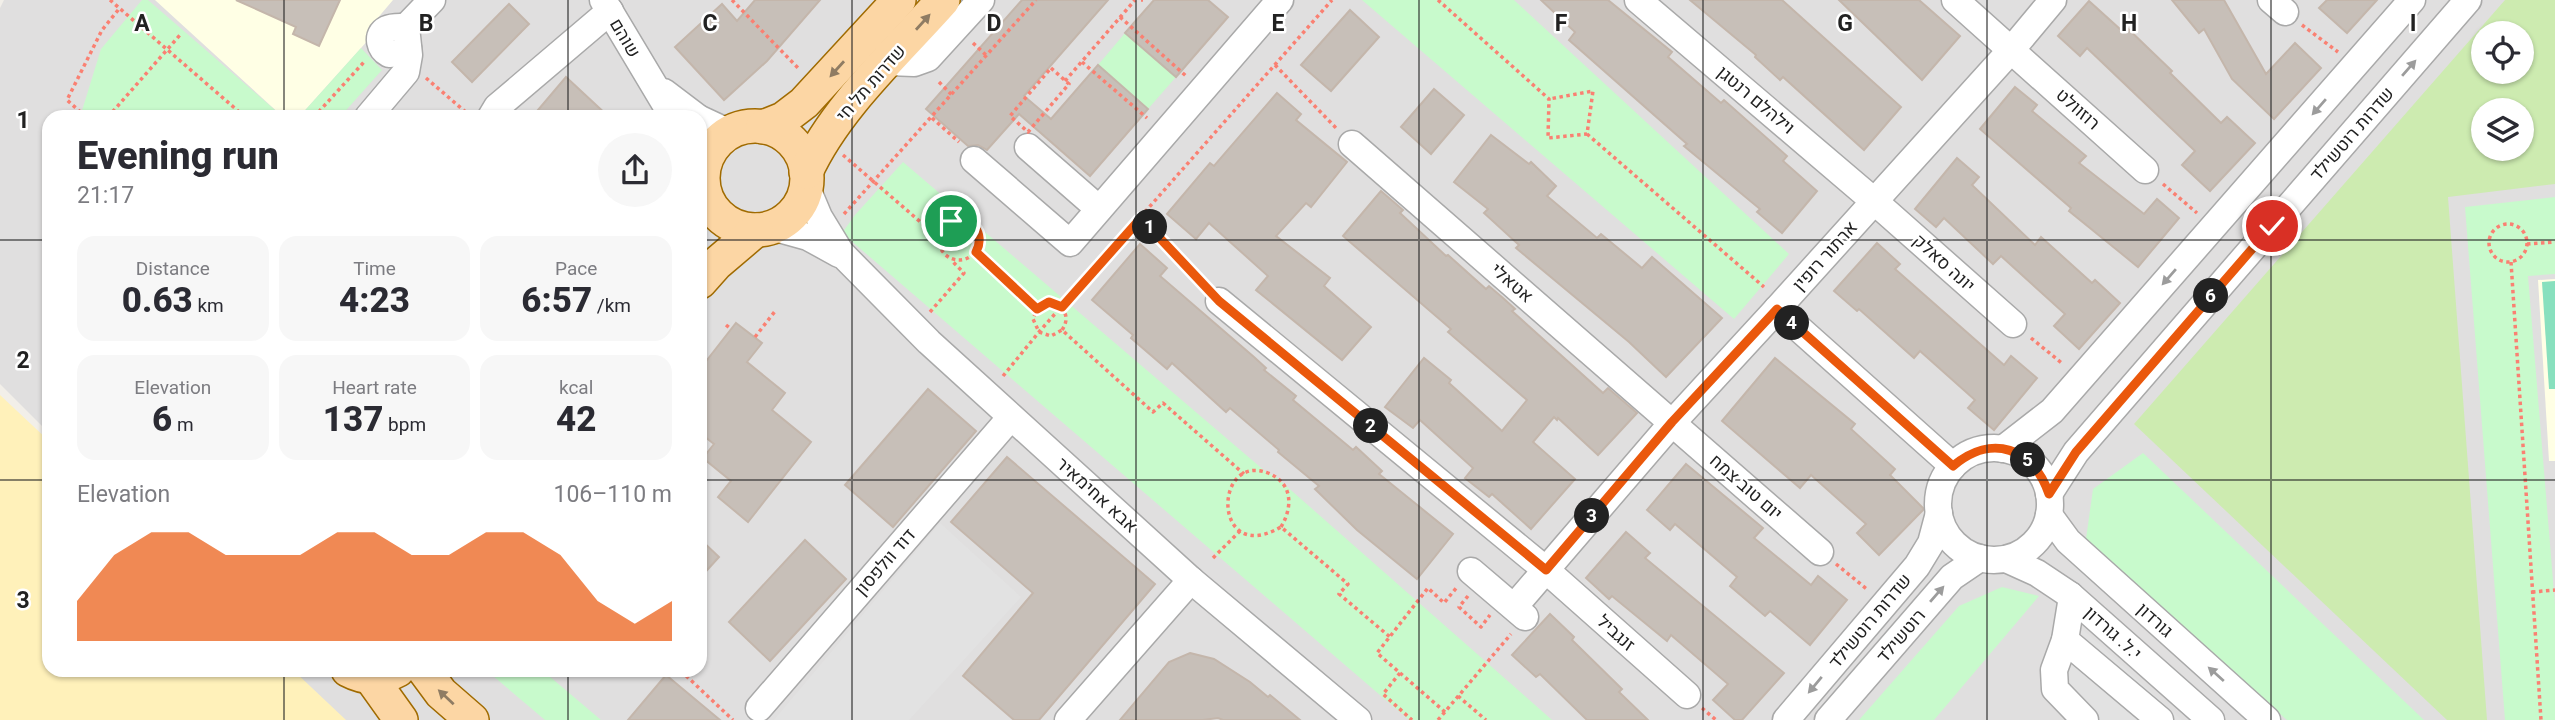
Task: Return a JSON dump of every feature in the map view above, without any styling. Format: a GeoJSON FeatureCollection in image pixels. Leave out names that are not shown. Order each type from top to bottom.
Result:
{"type":"FeatureCollection","features":[{"type":"Feature","properties":{"kind":"main road","name":"שדרות תל חי"},"geometry":{"type":"LineString","coordinates":[[763,127],[783,119],[804,103],[899,0]]}},
{"type":"Feature","properties":{"kind":"main road","name":"שדרות תל חי"},"geometry":{"type":"LineString","coordinates":[[806,179],[823,139],[943,0]]}},
{"type":"Feature","properties":{"kind":"main road"},"geometry":{"type":"LineString","coordinates":[[707,166],[712,150],[730,133],[743,128],[763,127],[776,131],[792,142],[801,153],[806,179],[802,200],[794,212],[764,228],[716,264],[707,274]]}},
{"type":"Feature","properties":{"kind":"main road"},"geometry":{"type":"LineString","coordinates":[[707,194],[712,206],[722,218],[741,228],[764,228]]}},
{"type":"Feature","properties":{"kind":"main road"},"geometry":{"type":"LineString","coordinates":[[374,677],[401,720]]}},
{"type":"Feature","properties":{"kind":"main road"},"geometry":{"type":"LineString","coordinates":[[429,677],[440,693],[472,720]]}},
{"type":"Feature","properties":{"kind":"street"},"geometry":{"type":"LineString","coordinates":[[374,110],[406,72],[408,46],[432,0]]}},
{"type":"Feature","properties":{"kind":"street"},"geometry":{"type":"LineString","coordinates":[[888,62],[914,63],[928,58],[981,0]]}},
{"type":"Feature","properties":{"kind":"street","name":"וילהלם רנטגן"},"geometry":{"type":"LineString","coordinates":[[1638,0],[1874,201]]}},
{"type":"Feature","properties":{"kind":"street","name":"רוזוולט"},"geometry":{"type":"LineString","coordinates":[[1955,0],[2146,170]]}},
{"type":"Feature","properties":{"kind":"street","name":"ארתור רופין"},"geometry":{"type":"LineString","coordinates":[[1510,615],[1672,422],[1770,298],[1874,201],[2053,0]]}},
{"type":"Feature","properties":{"kind":"street"},"geometry":{"type":"LineString","coordinates":[[2004,449],[2052,411],[2413,0]]}},
{"type":"Feature","properties":{"kind":"street","name":"שדרות רוטשילד"},"geometry":{"type":"LineString","coordinates":[[2049,504],[2076,452],[2468,0]]}},
{"type":"Feature","properties":{"kind":"street"},"geometry":{"type":"LineString","coordinates":[[974,160],[1070,243],[1270,4]]}},
{"type":"Feature","properties":{"kind":"street"},"geometry":{"type":"LineString","coordinates":[[496,110],[606,6]]}},
{"type":"Feature","properties":{"kind":"street","name":"שוהם"},"geometry":{"type":"LineString","coordinates":[[606,6],[669,110]]}},
{"type":"Feature","properties":{"kind":"street"},"geometry":{"type":"LineString","coordinates":[[381,47],[394,55],[408,46]]}},
{"type":"Feature","properties":{"kind":"street","name":"שוהם"},"geometry":{"type":"LineString","coordinates":[[648,75],[686,110]]}},
{"type":"Feature","properties":{"kind":"street","name":"שוהם"},"geometry":{"type":"LineString","coordinates":[[707,122],[730,133]]}},
{"type":"Feature","properties":{"kind":"street"},"geometry":{"type":"LineString","coordinates":[[1028,140],[1099,209]]}},
{"type":"Feature","properties":{"kind":"street","name":"אטאלי"},"geometry":{"type":"LineString","coordinates":[[1352,144],[1672,422]]}},
{"type":"Feature","properties":{"kind":"street","name":"אבא אחימאיר"},"geometry":{"type":"LineString","coordinates":[[806,179],[824,227],[846,258],[929,342],[1191,580],[1358,720]]}},
{"type":"Feature","properties":{"kind":"street","name":"יונה סאלק"},"geometry":{"type":"LineString","coordinates":[[1874,201],[2013,324]]}},
{"type":"Feature","properties":{"kind":"street","name":"אבא אחימאיר"},"geometry":{"type":"LineString","coordinates":[[764,228],[817,241],[846,258]]}},
{"type":"Feature","properties":{"kind":"street"},"geometry":{"type":"LineString","coordinates":[[1770,298],[1953,466]]}},
{"type":"Feature","properties":{"kind":"street","name":"זנגביל"},"geometry":{"type":"LineString","coordinates":[[1219,301],[1546,570],[1687,695]]}},
{"type":"Feature","properties":{"kind":"street","name":"דוד וולפסון"},"geometry":{"type":"LineString","coordinates":[[759,708],[1011,417]]}},
{"type":"Feature","properties":{"kind":"street","name":"יום טוב צמח"},"geometry":{"type":"LineString","coordinates":[[1672,422],[1820,552]]}},
{"type":"Feature","properties":{"kind":"street"},"geometry":{"type":"LineString","coordinates":[[2004,449],[2020,454],[2034,464],[2043,478],[2049,504],[2043,530],[2034,543],[2021,553],[1993,558],[1965,552],[1952,541],[1939,513],[1939,496],[1944,480],[1953,466],[1976,451],[2004,449]]}},
{"type":"Feature","properties":{"kind":"street","name":"גורדון"},"geometry":{"type":"LineString","coordinates":[[2049,504],[2067,541],[2267,720]]}},
{"type":"Feature","properties":{"kind":"street","name":"שדרות רוטשילד"},"geometry":{"type":"LineString","coordinates":[[1786,720],[1917,566],[1931,543],[1939,513]]}},
{"type":"Feature","properties":{"kind":"street","name":"י.ל. גורדון"},"geometry":{"type":"LineString","coordinates":[[1993,558],[2037,573],[2070,595],[2211,720]]}},
{"type":"Feature","properties":{"kind":"street","name":"רוטשילד"},"geometry":{"type":"LineString","coordinates":[[1828,720],[1952,577],[1993,558]]}},
{"type":"Feature","properties":{"kind":"street"},"geometry":{"type":"LineString","coordinates":[[1068,720],[1191,580]]}},
{"type":"Feature","properties":{"kind":"street"},"geometry":{"type":"LineString","coordinates":[[1468,581],[1510,615]]}},
{"type":"Feature","properties":{"kind":"street"},"geometry":{"type":"LineString","coordinates":[[2070,595],[2065,640],[2054,670],[2055,689],[2085,720]]}},
{"type":"Feature","properties":{"kind":"street"},"geometry":{"type":"LineString","coordinates":[[2065,640],[2160,720]]}},
{"type":"Feature","properties":{"kind":"path"},"geometry":{"type":"LineString","coordinates":[[110,0],[237,110]]}},
{"type":"Feature","properties":{"kind":"path"},"geometry":{"type":"LineString","coordinates":[[732,0],[803,73]]}},
{"type":"Feature","properties":{"kind":"path"},"geometry":{"type":"LineString","coordinates":[[841,217],[1036,0]]}},
{"type":"Feature","properties":{"kind":"path"},"geometry":{"type":"LineString","coordinates":[[1065,81],[1135,0]]}},
{"type":"Feature","properties":{"kind":"path"},"geometry":{"type":"LineString","coordinates":[[1003,376],[1332,0]]}},
{"type":"Feature","properties":{"kind":"path"},"geometry":{"type":"LineString","coordinates":[[1438,0],[1549,99],[1548,138],[1587,134],[1770,298]]}},
{"type":"Feature","properties":{"kind":"path"},"geometry":{"type":"LineString","coordinates":[[2278,6],[2343,56]]}},
{"type":"Feature","properties":{"kind":"path"},"geometry":{"type":"LineString","coordinates":[[78,110],[67,100],[102,30],[120,8]]}},
{"type":"Feature","properties":{"kind":"path"},"geometry":{"type":"LineString","coordinates":[[1120,17],[1181,72]]}},
{"type":"Feature","properties":{"kind":"path"},"geometry":{"type":"LineString","coordinates":[[114,110],[180,35]]}},
{"type":"Feature","properties":{"kind":"path"},"geometry":{"type":"LineString","coordinates":[[973,43],[987,56]]}},
{"type":"Feature","properties":{"kind":"path"},"geometry":{"type":"LineString","coordinates":[[408,46],[466,110]]}},
{"type":"Feature","properties":{"kind":"path"},"geometry":{"type":"LineString","coordinates":[[320,110],[370,55],[381,47]]}},
{"type":"Feature","properties":{"kind":"path"},"geometry":{"type":"LineString","coordinates":[[1082,61],[1143,115]]}},
{"type":"Feature","properties":{"kind":"path"},"geometry":{"type":"LineString","coordinates":[[1275,65],[1352,144]]}},
{"type":"Feature","properties":{"kind":"path"},"geometry":{"type":"LineString","coordinates":[[1014,120],[1010,116],[1051,68],[1069,84],[1028,140]]}},
{"type":"Feature","properties":{"kind":"path"},"geometry":{"type":"LineString","coordinates":[[939,82],[952,95]]}},
{"type":"Feature","properties":{"kind":"path"},"geometry":{"type":"LineString","coordinates":[[1549,99],[1593,91],[1587,134]]}},
{"type":"Feature","properties":{"kind":"path"},"geometry":{"type":"LineString","coordinates":[[932,118],[952,136]]}},
{"type":"Feature","properties":{"kind":"path"},"geometry":{"type":"LineString","coordinates":[[838,152],[939,238]]}},
{"type":"Feature","properties":{"kind":"path"},"geometry":{"type":"LineString","coordinates":[[2146,170],[2202,217]]}},
{"type":"Feature","properties":{"kind":"path"},"geometry":{"type":"LineString","coordinates":[[1141,218],[1219,301]]}},
{"type":"Feature","properties":{"kind":"path"},"geometry":{"type":"LineString","coordinates":[[928,313],[964,273],[948,257],[941,249],[939,238],[946,224],[956,220],[967,221],[978,232],[976,252],[960,260],[948,257]]}},
{"type":"Feature","properties":{"kind":"path"},"geometry":{"type":"LineString","coordinates":[[2506,224],[2514,225],[2521,229],[2527,244],[2522,256],[2511,262],[2503,262],[2491,253],[2490,238],[2493,231],[2506,224]]}},
{"type":"Feature","properties":{"kind":"path"},"geometry":{"type":"LineString","coordinates":[[2527,244],[2555,242]]}},
{"type":"Feature","properties":{"kind":"path"},"geometry":{"type":"LineString","coordinates":[[976,252],[1037,309]]}},
{"type":"Feature","properties":{"kind":"path"},"geometry":{"type":"LineString","coordinates":[[2511,262],[2541,720]]}},
{"type":"Feature","properties":{"kind":"path"},"geometry":{"type":"LineString","coordinates":[[1049,302],[1062,307],[1067,322],[1062,330],[1051,336],[1039,332],[1033,319],[1037,309],[1049,302]]}},
{"type":"Feature","properties":{"kind":"path"},"geometry":{"type":"LineString","coordinates":[[755,337],[776,310]]}},
{"type":"Feature","properties":{"kind":"path"},"geometry":{"type":"LineString","coordinates":[[2013,324],[2067,367]]}},
{"type":"Feature","properties":{"kind":"path"},"geometry":{"type":"LineString","coordinates":[[726,325],[731,329]]}},
{"type":"Feature","properties":{"kind":"path"},"geometry":{"type":"LineString","coordinates":[[1062,330],[1153,412],[1163,403],[1244,474]]}},
{"type":"Feature","properties":{"kind":"path"},"geometry":{"type":"LineString","coordinates":[[1266,472],[1288,491],[1290,507],[1281,527],[1259,536],[1241,530],[1231,520],[1227,510],[1227,497],[1230,487],[1244,474],[1266,472]]}},
{"type":"Feature","properties":{"kind":"path"},"geometry":{"type":"LineString","coordinates":[[1281,527],[1348,584],[1339,594],[1390,637]]}},
{"type":"Feature","properties":{"kind":"path"},"geometry":{"type":"LineString","coordinates":[[1213,558],[1241,530]]}},
{"type":"Feature","properties":{"kind":"path"},"geometry":{"type":"LineString","coordinates":[[1820,552],[1870,592]]}},
{"type":"Feature","properties":{"kind":"path"},"geometry":{"type":"LineString","coordinates":[[1445,712],[1377,653],[1428,588],[1444,603],[1468,581]]}},
{"type":"Feature","properties":{"kind":"path"},"geometry":{"type":"LineString","coordinates":[[1438,720],[1513,631],[1510,615],[1481,627],[1459,607],[1468,581]]}},
{"type":"Feature","properties":{"kind":"path"},"geometry":{"type":"LineString","coordinates":[[2532,592],[2555,590]]}},
{"type":"Feature","properties":{"kind":"path"},"geometry":{"type":"LineString","coordinates":[[1400,674],[1383,694],[1412,720]]}},
{"type":"Feature","properties":{"kind":"path"},"geometry":{"type":"LineString","coordinates":[[687,677],[733,720]]}},
{"type":"Feature","properties":{"kind":"path"},"geometry":{"type":"LineString","coordinates":[[1458,696],[1486,720]]}},
{"type":"Feature","properties":{"kind":"shaded area"},"geometry":{"type":"Polygon","coordinates":[[[4,0],[2555,0],[2555,720],[340,720],[296,677],[707,677],[707,110],[42,110],[42,426],[0,384],[0,8],[4,0]]]}},
{"type":"Feature","properties":{"kind":"shaded area"},"geometry":{"type":"Polygon","coordinates":[[[155,0],[393,0],[376,20],[370,38],[305,110],[275,110],[155,0]]]}},
{"type":"Feature","properties":{"kind":"shaded area"},"geometry":{"type":"Polygon","coordinates":[[[2555,279],[2555,461],[2549,461],[2538,280],[2555,279]]]}},
{"type":"Feature","properties":{"kind":"shaded area"},"geometry":{"type":"Polygon","coordinates":[[[940,523],[1021,597],[909,720],[774,720],[940,523]]]}},
{"type":"Feature","properties":{"kind":"shaded area"},"geometry":{"type":"Polygon","coordinates":[[[2076,623],[2182,720],[2071,720],[2041,687],[2076,623]]]}},
{"type":"Feature","properties":{"kind":"green space"},"geometry":{"type":"Polygon","coordinates":[[[142,0],[148,0],[275,110],[82,110],[101,49],[142,0]]]}},
{"type":"Feature","properties":{"kind":"green space"},"geometry":{"type":"Polygon","coordinates":[[[1362,0],[1514,0],[1789,254],[1734,319],[1362,0]]]}},
{"type":"Feature","properties":{"kind":"green space"},"geometry":{"type":"Polygon","coordinates":[[[2505,0],[2555,0],[2555,184],[2448,197],[2487,720],[2447,720],[2134,424],[2471,39],[2471,84],[2534,84],[2534,21],[2487,21],[2505,0]]]}},
{"type":"Feature","properties":{"kind":"green space"},"geometry":{"type":"Polygon","coordinates":[[[1125,33],[1176,77],[1148,109],[1098,65],[1125,33]]]}},
{"type":"Feature","properties":{"kind":"green space"},"geometry":{"type":"Polygon","coordinates":[[[361,48],[382,70],[346,110],[305,110],[361,48]]]}},
{"type":"Feature","properties":{"kind":"green space"},"geometry":{"type":"Polygon","coordinates":[[[903,162],[1266,472],[1276,477],[1552,720],[1409,720],[842,233],[903,162]]]}},
{"type":"Feature","properties":{"kind":"green space"},"geometry":{"type":"Polygon","coordinates":[[[2555,197],[2555,274],[2528,276],[2555,605],[2555,720],[2505,720],[2465,207],[2555,197]]]}},
{"type":"Feature","properties":{"kind":"green space"},"geometry":{"type":"Polygon","coordinates":[[[2555,281],[2555,389],[2549,389],[2542,282],[2555,281]]]}},
{"type":"Feature","properties":{"kind":"green space"},"geometry":{"type":"Polygon","coordinates":[[[2143,453],[2424,720],[2287,720],[2085,546],[2093,489],[2143,453]]]}},
{"type":"Feature","properties":{"kind":"green space"},"geometry":{"type":"Polygon","coordinates":[[[2002,587],[2039,596],[1934,720],[1859,720],[1959,606],[2002,587]]]}},
{"type":"Feature","properties":{"kind":"green space"},"geometry":{"type":"Polygon","coordinates":[[[494,677],[550,677],[601,720],[545,720],[494,677]]]}},
{"type":"Feature","properties":{"kind":"sand"},"geometry":{"type":"Polygon","coordinates":[[[0,395],[42,434],[42,677],[300,677],[346,720],[0,720],[0,395]]]}},
{"type":"Feature","properties":{"kind":"building"},"geometry":{"type":"Polygon","coordinates":[[[236,0],[340,0],[319,46],[293,34],[296,27],[236,0]]]}},
{"type":"Feature","properties":{"kind":"building"},"geometry":{"type":"Polygon","coordinates":[[[755,0],[820,0],[767,61],[724,100],[675,47],[722,4],[737,21],[755,0]]]}},
{"type":"Feature","properties":{"kind":"building"},"geometry":{"type":"Polygon","coordinates":[[[1022,0],[1108,0],[1024,96],[1051,119],[1098,65],[1148,109],[1090,176],[1019,114],[987,150],[978,145],[968,146],[926,109],[1022,0]]]}},
{"type":"Feature","properties":{"kind":"building"},"geometry":{"type":"Polygon","coordinates":[[[1154,0],[1208,0],[1228,17],[1176,77],[1125,33],[1154,0]]]}},
{"type":"Feature","properties":{"kind":"building"},"geometry":{"type":"Polygon","coordinates":[[[1541,0],[1608,0],[1672,52],[1668,57],[1721,103],[1724,100],[1787,156],[1783,161],[1817,191],[1782,233],[1757,212],[1760,209],[1684,146],[1687,144],[1569,40],[1575,32],[1541,0]]]}},
{"type":"Feature","properties":{"kind":"building"},"geometry":{"type":"Polygon","coordinates":[[[1690,0],[1782,0],[1901,107],[1864,150],[1783,77],[1780,80],[1755,57],[1756,55],[1690,0]]]}},
{"type":"Feature","properties":{"kind":"building"},"geometry":{"type":"Polygon","coordinates":[[[1839,0],[1919,0],[1960,36],[1922,80],[1839,0]]]}},
{"type":"Feature","properties":{"kind":"building"},"geometry":{"type":"Polygon","coordinates":[[[2172,0],[2224,0],[2266,74],[2295,43],[2321,68],[2274,119],[2232,79],[2204,29],[2199,33],[2172,0]]]}},
{"type":"Feature","properties":{"kind":"building"},"geometry":{"type":"Polygon","coordinates":[[[2327,0],[2377,0],[2347,33],[2319,8],[2327,0]]]}},
{"type":"Feature","properties":{"kind":"building"},"geometry":{"type":"Polygon","coordinates":[[[2089,1],[2120,29],[2124,25],[2221,123],[2227,117],[2255,143],[2210,191],[2182,165],[2195,151],[2087,48],[2080,56],[2058,36],[2089,1]]]}},
{"type":"Feature","properties":{"kind":"building"},"geometry":{"type":"Polygon","coordinates":[[[509,4],[529,24],[472,82],[452,62],[509,4]]]}},
{"type":"Feature","properties":{"kind":"building"},"geometry":{"type":"Polygon","coordinates":[[[1350,10],[1379,37],[1331,91],[1301,65],[1350,10]]]}},
{"type":"Feature","properties":{"kind":"building"},"geometry":{"type":"Polygon","coordinates":[[[566,77],[601,110],[538,110],[566,77]]]}},
{"type":"Feature","properties":{"kind":"building"},"geometry":{"type":"Polygon","coordinates":[[[2015,87],[2037,105],[2032,111],[2086,156],[2079,163],[2144,214],[2157,199],[2179,218],[2138,267],[2069,211],[2071,208],[1980,129],[2015,87]]]}},
{"type":"Feature","properties":{"kind":"building"},"geometry":{"type":"Polygon","coordinates":[[[1434,89],[1464,115],[1431,154],[1401,127],[1434,89]]]}},
{"type":"Feature","properties":{"kind":"building"},"geometry":{"type":"Polygon","coordinates":[[[1277,93],[1301,114],[1296,120],[1347,162],[1311,207],[1306,203],[1276,236],[1330,278],[1324,286],[1371,327],[1342,360],[1256,290],[1268,276],[1209,223],[1196,239],[1167,214],[1210,163],[1214,166],[1277,93]]]}},
{"type":"Feature","properties":{"kind":"building"},"geometry":{"type":"Polygon","coordinates":[[[1491,135],[1529,164],[1531,162],[1556,186],[1547,196],[1597,238],[1601,234],[1642,268],[1652,257],[1722,318],[1666,377],[1629,342],[1516,248],[1519,245],[1484,213],[1488,209],[1454,182],[1491,135]]]}},
{"type":"Feature","properties":{"kind":"building"},"geometry":{"type":"Polygon","coordinates":[[[1957,158],[1979,177],[1972,185],[2035,245],[2041,237],[2092,283],[2095,280],[2120,303],[2079,349],[2054,326],[2065,314],[2001,256],[1993,264],[1944,218],[1936,227],[1915,209],[1957,158]]]}},
{"type":"Feature","properties":{"kind":"building"},"geometry":{"type":"Polygon","coordinates":[[[1381,191],[1403,210],[1400,213],[1446,256],[1486,289],[1489,286],[1503,298],[1515,309],[1512,311],[1603,393],[1608,388],[1637,413],[1598,455],[1554,417],[1533,442],[1575,479],[1531,529],[1492,494],[1489,497],[1465,478],[1473,468],[1420,420],[1413,428],[1385,407],[1424,358],[1451,380],[1449,383],[1502,431],[1527,400],[1448,332],[1451,329],[1343,236],[1381,191]]]}},
{"type":"Feature","properties":{"kind":"building"},"geometry":{"type":"Polygon","coordinates":[[[1877,243],[1900,264],[1895,269],[2004,365],[2011,356],[2037,378],[1994,430],[1968,408],[1975,400],[1920,351],[1914,358],[1859,309],[1857,311],[1834,291],[1877,243]]]}},
{"type":"Feature","properties":{"kind":"building"},"geometry":{"type":"Polygon","coordinates":[[[1140,244],[1167,268],[1160,276],[1266,368],[1264,370],[1296,396],[1293,400],[1353,450],[1356,447],[1382,471],[1379,474],[1453,534],[1417,579],[1357,530],[1315,489],[1319,486],[1278,452],[1279,450],[1230,408],[1226,412],[1172,363],[1167,369],[1092,300],[1140,244]]]}},
{"type":"Feature","properties":{"kind":"building"},"geometry":{"type":"Polygon","coordinates":[[[736,323],[762,343],[747,362],[785,393],[772,410],[811,442],[748,522],[718,497],[731,481],[707,461],[707,453],[714,444],[707,438],[707,360],[736,323]]]}},
{"type":"Feature","properties":{"kind":"building"},"geometry":{"type":"Polygon","coordinates":[[[1775,358],[1855,424],[1851,429],[1895,469],[1890,475],[1924,509],[1879,555],[1857,533],[1866,524],[1811,475],[1800,488],[1722,421],[1775,358]]]}},
{"type":"Feature","properties":{"kind":"building"},"geometry":{"type":"Polygon","coordinates":[[[928,389],[976,431],[893,527],[845,485],[928,389]]]}},
{"type":"Feature","properties":{"kind":"building"},"geometry":{"type":"Polygon","coordinates":[[[1007,457],[1155,584],[1039,720],[1014,720],[963,676],[1033,593],[951,522],[1007,457]]]}},
{"type":"Feature","properties":{"kind":"building"},"geometry":{"type":"Polygon","coordinates":[[[1686,464],[1763,528],[1754,538],[1811,585],[1818,576],[1847,600],[1810,645],[1770,611],[1765,616],[1730,586],[1737,577],[1675,524],[1670,530],[1647,510],[1686,464]]]}},
{"type":"Feature","properties":{"kind":"building"},"geometry":{"type":"Polygon","coordinates":[[[1626,532],[1650,553],[1645,558],[1784,673],[1742,720],[1735,720],[1713,700],[1728,684],[1671,635],[1667,641],[1612,596],[1609,599],[1586,578],[1626,532]]]}},
{"type":"Feature","properties":{"kind":"building"},"geometry":{"type":"Polygon","coordinates":[[[805,540],[846,579],[770,661],[729,622],[805,540]]]}},
{"type":"Feature","properties":{"kind":"building"},"geometry":{"type":"Polygon","coordinates":[[[707,546],[719,557],[707,570],[707,546]]]}},
{"type":"Feature","properties":{"kind":"building"},"geometry":{"type":"Polygon","coordinates":[[[1550,614],[1574,637],[1572,640],[1622,689],[1619,692],[1648,720],[1587,720],[1540,674],[1536,677],[1512,655],[1550,614]]]}},
{"type":"Feature","properties":{"kind":"building"},"geometry":{"type":"Polygon","coordinates":[[[1190,653],[1214,659],[1268,697],[1270,695],[1300,720],[1120,720],[1169,662],[1190,653]]]}},
{"type":"Feature","properties":{"kind":"building"},"geometry":{"type":"Polygon","coordinates":[[[664,677],[668,677],[720,720],[628,720],[664,677]]]}},
{"type":"Feature","properties":{"kind":"route"},"geometry":{"type":"LineString","coordinates":[[951,221],[967,221],[975,227],[979,237],[976,252],[1037,309],[1049,302],[1062,307],[1141,218],[1219,301],[1546,570],[1672,422],[1777,309],[1953,466],[1976,451],[2004,449],[2020,454],[2034,464],[2049,494],[2076,452],[2272,226]]}}]}
